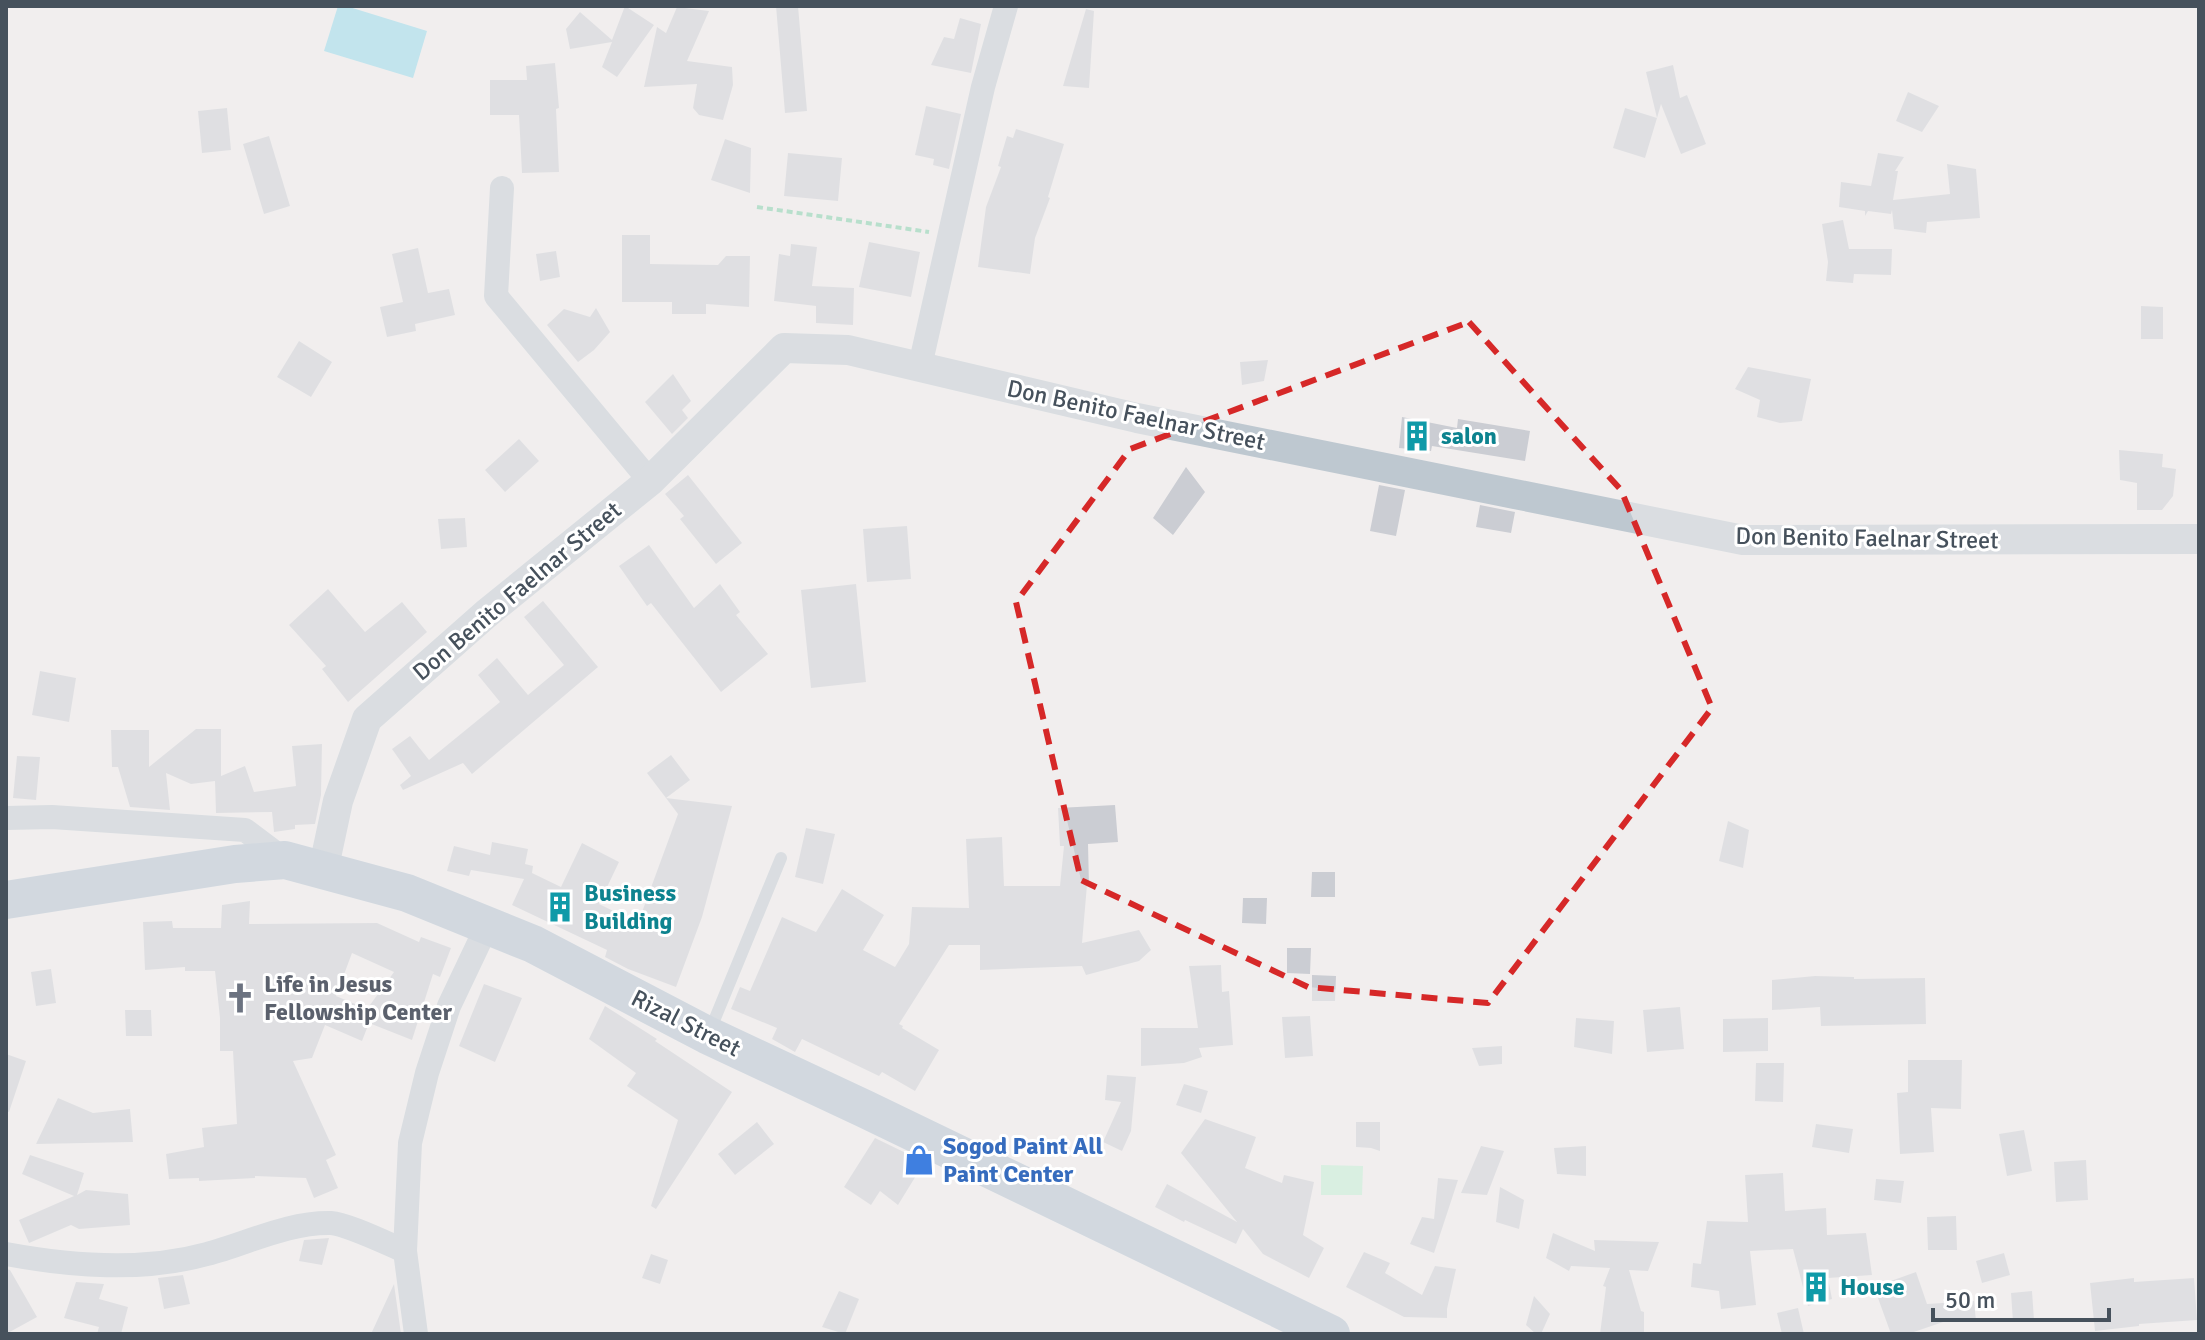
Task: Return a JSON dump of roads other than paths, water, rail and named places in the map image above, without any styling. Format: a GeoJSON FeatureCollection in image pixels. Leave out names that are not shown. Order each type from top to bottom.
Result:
{"type":"FeatureCollection","features":[{"type":"Feature","properties":{"kind":"main road","name":"Rizal Street"},"geometry":{"type":"LineString","coordinates":[[6,900],[235,864],[285,860],[407,893],[533,944],[707,1035],[1331,1334]]}},
{"type":"Feature","properties":{"kind":"street"},"geometry":{"type":"LineString","coordinates":[[920,366],[983,87],[1006,6]]}},
{"type":"Feature","properties":{"kind":"street"},"geometry":{"type":"LineString","coordinates":[[502,188],[496,296],[650,481]]}},
{"type":"Feature","properties":{"kind":"street","name":"Don Benito Faelnar Street"},"geometry":{"type":"LineString","coordinates":[[323,871],[338,801],[367,719],[486,614],[650,481],[784,348],[848,350],[1137,418],[1743,540],[2199,539]]}},
{"type":"Feature","properties":{"kind":"street"},"geometry":{"type":"LineString","coordinates":[[6,818],[52,817],[245,830],[285,860]]}},
{"type":"Feature","properties":{"kind":"street"},"geometry":{"type":"LineString","coordinates":[[416,1334],[405,1251],[410,1143],[427,1073],[449,1006],[487,926]]}},
{"type":"Feature","properties":{"kind":"street"},"geometry":{"type":"LineString","coordinates":[[6,1254],[39,1261],[128,1266],[205,1255],[270,1235],[333,1223],[405,1251]]}},
{"type":"Feature","properties":{"kind":"lane"},"geometry":{"type":"LineString","coordinates":[[707,1035],[781,858]]}},
{"type":"Feature","properties":{"kind":"water"},"geometry":{"type":"Polygon","coordinates":[[[338,6],[427,31],[413,78],[324,51],[338,6]]]}},
{"type":"Feature","properties":{"kind":"place","name":"salon"},"geometry":{"type":"Point","coordinates":[1417,436]}},
{"type":"Feature","properties":{"kind":"place","name":"Business Building"},"geometry":{"type":"Point","coordinates":[560,907]}},
{"type":"Feature","properties":{"kind":"place","name":"Life in Jesus Fellowship Center"},"geometry":{"type":"Point","coordinates":[240,998]}},
{"type":"Feature","properties":{"kind":"place","name":"Sogod Paint All Paint Center"},"geometry":{"type":"Point","coordinates":[919,1160]}},
{"type":"Feature","properties":{"kind":"place","name":"House"},"geometry":{"type":"Point","coordinates":[1816,1287]}}]}
